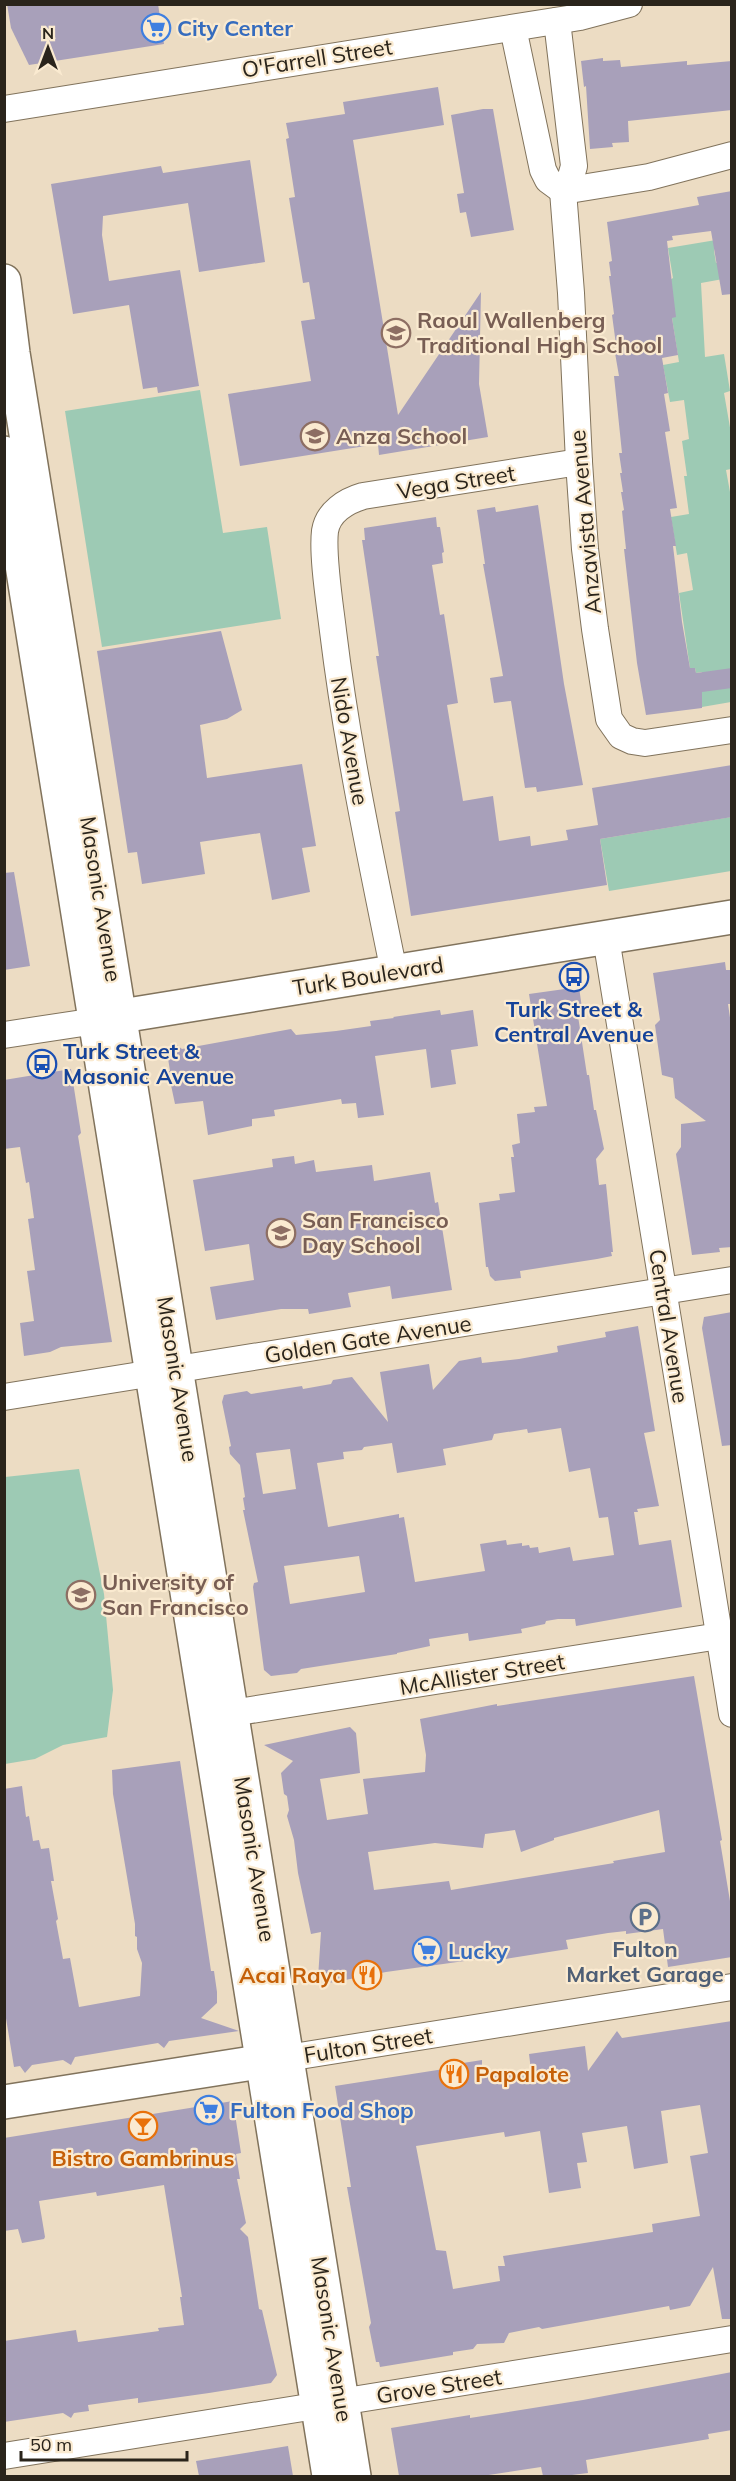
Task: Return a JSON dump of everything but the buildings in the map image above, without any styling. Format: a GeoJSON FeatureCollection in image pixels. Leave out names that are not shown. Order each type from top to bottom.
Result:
{"type":"FeatureCollection","features":[{"type":"Feature","properties":{"kind":"main road","name":"Masonic Avenue"},"geometry":{"type":"LineString","coordinates":[[4,281],[13,353],[11,454],[108,1018],[330,2404],[354,2476]]}},
{"type":"Feature","properties":{"kind":"main road","name":"Turk Boulevard"},"geometry":{"type":"LineString","coordinates":[[108,1018],[732,917]]}},
{"type":"Feature","properties":{"kind":"main road","name":"Masonic Avenue"},"geometry":{"type":"LineString","coordinates":[[164,1372],[232,1713],[275,2060]]}},
{"type":"Feature","properties":{"kind":"main road","name":"Fulton Street"},"geometry":{"type":"LineString","coordinates":[[4,2102],[275,2060]]}},
{"type":"Feature","properties":{"kind":"main road","name":"Masonic Avenue"},"geometry":{"type":"LineString","coordinates":[[329,2476],[330,2404]]}},
{"type":"Feature","properties":{"kind":"street","name":"O'Farrell Street"},"geometry":{"type":"LineString","coordinates":[[4,109],[557,21],[629,4]]}},
{"type":"Feature","properties":{"kind":"street","name":"Anzavista Avenue"},"geometry":{"type":"LineString","coordinates":[[557,21],[574,166],[569,184],[562,191],[571,293],[579,462],[590,589],[609,719],[621,736],[645,743],[732,730]]}},
{"type":"Feature","properties":{"kind":"street"},"geometry":{"type":"LineString","coordinates":[[513,28],[543,170],[554,187],[562,191],[649,177],[732,155]]}},
{"type":"Feature","properties":{"kind":"street","name":"Vega Street"},"geometry":{"type":"LineString","coordinates":[[337,510],[352,499],[363,496],[579,462]]}},
{"type":"Feature","properties":{"kind":"street","name":"Nido Avenue"},"geometry":{"type":"LineString","coordinates":[[337,510],[328,522],[325,542],[336,657],[355,778],[394,972]]}},
{"type":"Feature","properties":{"kind":"street","name":"Central Avenue"},"geometry":{"type":"LineString","coordinates":[[606,938],[663,1291],[725,1635],[732,1714]]}},
{"type":"Feature","properties":{"kind":"street","name":"Turk Boulevard"},"geometry":{"type":"LineString","coordinates":[[4,1035],[108,1018]]}},
{"type":"Feature","properties":{"kind":"street","name":"Golden Gate Avenue"},"geometry":{"type":"LineString","coordinates":[[4,1397],[732,1280]]}},
{"type":"Feature","properties":{"kind":"street","name":"McAllister Street"},"geometry":{"type":"LineString","coordinates":[[232,1713],[725,1635]]}},
{"type":"Feature","properties":{"kind":"street","name":"Fulton Street"},"geometry":{"type":"LineString","coordinates":[[275,2060],[732,1987]]}},
{"type":"Feature","properties":{"kind":"street","name":"Grove Street"},"geometry":{"type":"LineString","coordinates":[[4,2456],[732,2339]]}},
{"type":"Feature","properties":{"kind":"green space"},"geometry":{"type":"Polygon","coordinates":[[[716,240],[714,251],[716,263],[720,262],[723,279],[701,283],[705,357],[724,354],[730,391],[724,393],[732,439],[731,469],[726,470],[732,503],[731,702],[702,707],[702,672],[696,673],[695,668],[690,668],[679,593],[693,590],[687,553],[677,555],[671,517],[689,514],[682,441],[689,439],[684,400],[670,402],[663,365],[679,362],[672,318],[670,280],[673,278],[668,248],[716,240]]]}},
{"type":"Feature","properties":{"kind":"green space"},"geometry":{"type":"Polygon","coordinates":[[[200,390],[223,533],[267,527],[281,619],[102,647],[65,411],[200,390]]]}},
{"type":"Feature","properties":{"kind":"green space"},"geometry":{"type":"Polygon","coordinates":[[[731,817],[731,871],[609,891],[600,839],[731,817]]]}},
{"type":"Feature","properties":{"kind":"green space"},"geometry":{"type":"Polygon","coordinates":[[[79,1469],[104,1594],[113,1690],[107,1737],[63,1745],[35,1759],[5,1764],[5,1477],[79,1469]]]}},
{"type":"Feature","properties":{"kind":"place","name":"City Center"},"geometry":{"type":"Point","coordinates":[156,28]}},
{"type":"Feature","properties":{"kind":"place","name":"Raoul Wallenberg Traditional High School"},"geometry":{"type":"Point","coordinates":[396,333]}},
{"type":"Feature","properties":{"kind":"place","name":"Anza School"},"geometry":{"type":"Point","coordinates":[315,436]}},
{"type":"Feature","properties":{"kind":"place","name":"Turk Street & Central Avenue"},"geometry":{"type":"Point","coordinates":[574,977]}},
{"type":"Feature","properties":{"kind":"place","name":"Turk Street & Masonic Avenue"},"geometry":{"type":"Point","coordinates":[42,1064]}},
{"type":"Feature","properties":{"kind":"place","name":"San Francisco Day School"},"geometry":{"type":"Point","coordinates":[281,1233]}},
{"type":"Feature","properties":{"kind":"place","name":"University of San Francisco"},"geometry":{"type":"Point","coordinates":[81,1595]}},
{"type":"Feature","properties":{"kind":"place","name":"Fulton Market Garage"},"geometry":{"type":"Point","coordinates":[645,1917]}},
{"type":"Feature","properties":{"kind":"place","name":"Lucky"},"geometry":{"type":"Point","coordinates":[427,1951]}},
{"type":"Feature","properties":{"kind":"place","name":"Acai Raya"},"geometry":{"type":"Point","coordinates":[367,1975]}},
{"type":"Feature","properties":{"kind":"place","name":"Papalote"},"geometry":{"type":"Point","coordinates":[454,2074]}},
{"type":"Feature","properties":{"kind":"place","name":"Fulton Food Shop"},"geometry":{"type":"Point","coordinates":[209,2110]}},
{"type":"Feature","properties":{"kind":"place","name":"Bistro Gambrinus"},"geometry":{"type":"Point","coordinates":[143,2126]}}]}
